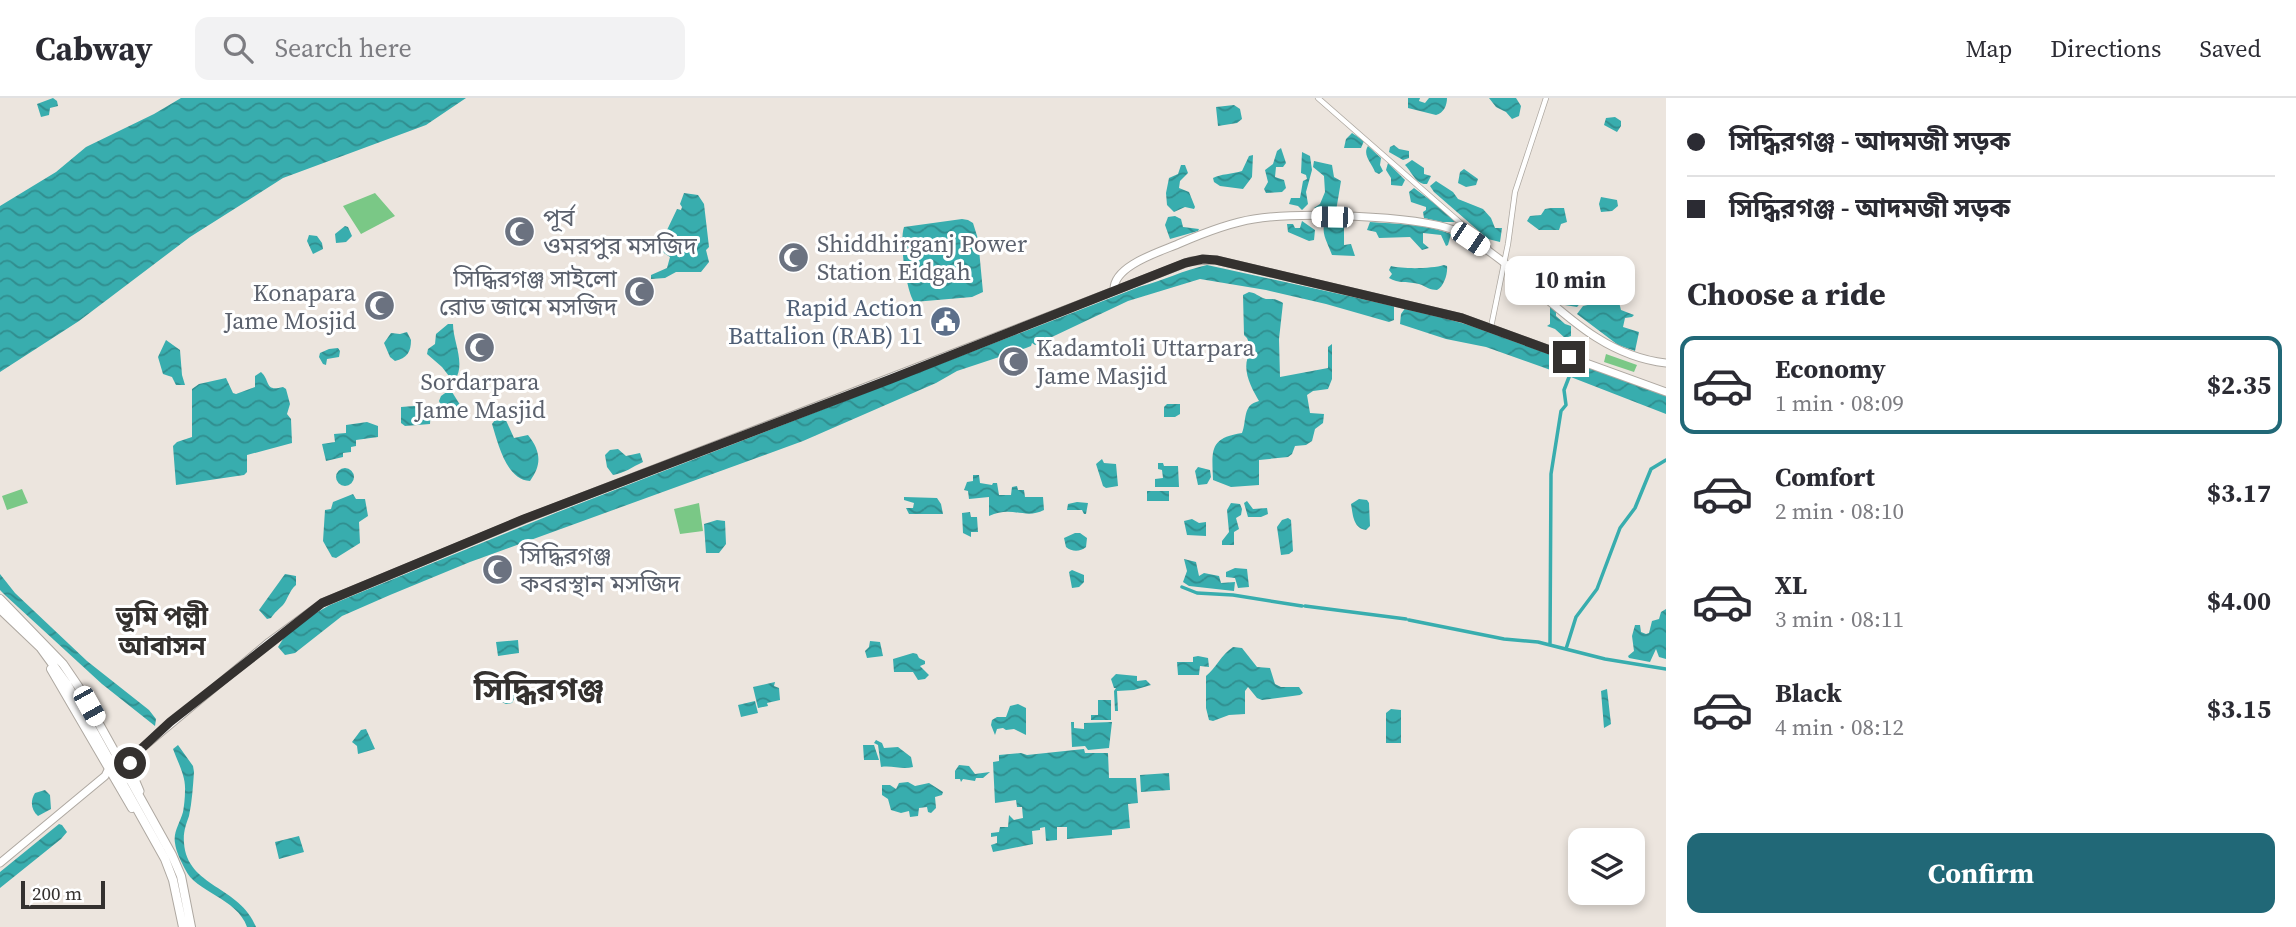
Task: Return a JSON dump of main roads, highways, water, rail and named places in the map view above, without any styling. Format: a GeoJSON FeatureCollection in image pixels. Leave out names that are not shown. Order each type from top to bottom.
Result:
{"type":"FeatureCollection","features":[{"type":"Feature","properties":{"kind":"highway"},"geometry":{"type":"LineString","coordinates":[[0,606],[64,664],[121,757],[124,769],[160,832],[181,876],[186,927]]}},
{"type":"Feature","properties":{"kind":"highway"},"geometry":{"type":"LineString","coordinates":[[0,606],[38,650],[80,716],[164,864],[186,927]]}},
{"type":"Feature","properties":{"kind":"highway"},"geometry":{"type":"LineString","coordinates":[[0,606],[43,645],[82,700],[170,859],[179,885],[186,927]]}},
{"type":"Feature","properties":{"kind":"main road"},"geometry":{"type":"LineString","coordinates":[[1114,290],[1113,282],[1118,275],[1154,254],[1194,237],[1252,219],[1352,218],[1434,225],[1461,234],[1504,263],[1575,325],[1594,338],[1647,360],[1666,363]]}},
{"type":"Feature","properties":{"kind":"main road"},"geometry":{"type":"LineString","coordinates":[[160,832],[129,765],[142,748],[269,642],[322,603],[524,519],[1180,265],[1209,259],[1429,310],[1491,327],[1666,392]]}},
{"type":"Feature","properties":{"kind":"main road"},"geometry":{"type":"LineString","coordinates":[[121,757],[142,748]]}},
{"type":"Feature","properties":{"kind":"main road"},"geometry":{"type":"LineString","coordinates":[[0,863],[110,772]]}},
{"type":"Feature","properties":{"kind":"water"},"geometry":{"type":"Polygon","coordinates":[[[53,98],[58,106],[50,108],[49,115],[41,117],[37,104],[53,98]]]}},
{"type":"Feature","properties":{"kind":"water"},"geometry":{"type":"Polygon","coordinates":[[[181,98],[466,98],[426,125],[283,178],[190,237],[79,321],[0,372],[0,206],[56,172],[86,147],[181,98]]]}},
{"type":"Feature","properties":{"kind":"water"},"geometry":{"type":"Polygon","coordinates":[[[1408,98],[1420,98],[1419,101],[1425,103],[1429,98],[1447,98],[1444,108],[1436,115],[1408,108],[1408,98]]]}},
{"type":"Feature","properties":{"kind":"water"},"geometry":{"type":"Polygon","coordinates":[[[1489,98],[1516,98],[1521,106],[1519,116],[1512,119],[1489,98]]]}},
{"type":"Feature","properties":{"kind":"water"},"geometry":{"type":"Polygon","coordinates":[[[1234,105],[1240,109],[1242,119],[1237,123],[1218,126],[1216,107],[1234,105]]]}},
{"type":"Feature","properties":{"kind":"water"},"geometry":{"type":"Polygon","coordinates":[[[1615,117],[1621,121],[1617,132],[1604,125],[1606,118],[1615,117]]]}},
{"type":"Feature","properties":{"kind":"water"},"geometry":{"type":"Polygon","coordinates":[[[1352,133],[1364,141],[1361,148],[1344,148],[1346,139],[1352,133]]]}},
{"type":"Feature","properties":{"kind":"water"},"geometry":{"type":"Polygon","coordinates":[[[1394,145],[1409,151],[1409,158],[1403,160],[1389,152],[1394,145]]]}},
{"type":"Feature","properties":{"kind":"water"},"geometry":{"type":"Polygon","coordinates":[[[1368,146],[1381,158],[1383,171],[1379,174],[1375,172],[1367,156],[1368,146]]]}},
{"type":"Feature","properties":{"kind":"water"},"geometry":{"type":"Polygon","coordinates":[[[1281,148],[1286,163],[1283,167],[1276,167],[1275,177],[1284,180],[1286,188],[1282,192],[1266,193],[1264,189],[1268,182],[1265,170],[1273,164],[1277,151],[1281,148]]]}},
{"type":"Feature","properties":{"kind":"water"},"geometry":{"type":"Polygon","coordinates":[[[1302,152],[1310,156],[1312,170],[1306,192],[1308,204],[1302,210],[1289,204],[1291,198],[1300,198],[1303,181],[1307,179],[1306,175],[1301,173],[1302,152]]]}},
{"type":"Feature","properties":{"kind":"water"},"geometry":{"type":"Polygon","coordinates":[[[1253,155],[1252,177],[1243,189],[1220,186],[1214,182],[1213,178],[1242,171],[1249,156],[1253,155]]]}},
{"type":"Feature","properties":{"kind":"water"},"geometry":{"type":"Polygon","coordinates":[[[1412,160],[1424,168],[1424,174],[1431,176],[1427,184],[1417,180],[1405,165],[1412,160]]]}},
{"type":"Feature","properties":{"kind":"water"},"geometry":{"type":"Polygon","coordinates":[[[1314,161],[1332,165],[1334,177],[1341,181],[1336,211],[1320,212],[1314,208],[1320,204],[1325,192],[1324,176],[1313,167],[1314,161]]]}},
{"type":"Feature","properties":{"kind":"water"},"geometry":{"type":"Polygon","coordinates":[[[1388,163],[1405,180],[1402,186],[1391,185],[1391,178],[1386,170],[1388,163]]]}},
{"type":"Feature","properties":{"kind":"water"},"geometry":{"type":"Polygon","coordinates":[[[1181,165],[1185,165],[1188,173],[1180,181],[1179,188],[1189,192],[1195,207],[1185,207],[1174,212],[1167,205],[1166,193],[1169,178],[1178,174],[1181,165]]]}},
{"type":"Feature","properties":{"kind":"water"},"geometry":{"type":"Polygon","coordinates":[[[1464,169],[1478,179],[1476,185],[1466,187],[1458,183],[1460,172],[1464,169]]]}},
{"type":"Feature","properties":{"kind":"water"},"geometry":{"type":"Polygon","coordinates":[[[1436,181],[1453,192],[1458,199],[1483,209],[1495,228],[1502,228],[1500,242],[1488,239],[1434,192],[1430,186],[1436,181]]]}},
{"type":"Feature","properties":{"kind":"water"},"geometry":{"type":"Polygon","coordinates":[[[1414,188],[1455,222],[1424,218],[1426,207],[1411,202],[1409,192],[1414,188]]]}},
{"type":"Feature","properties":{"kind":"water"},"geometry":{"type":"Polygon","coordinates":[[[684,193],[698,195],[704,204],[709,262],[701,272],[676,272],[665,278],[651,279],[651,275],[667,268],[670,257],[658,249],[677,209],[681,210],[684,193]]]}},
{"type":"Feature","properties":{"kind":"water"},"geometry":{"type":"Polygon","coordinates":[[[1601,197],[1617,200],[1618,206],[1612,211],[1601,212],[1601,197]]]}},
{"type":"Feature","properties":{"kind":"water"},"geometry":{"type":"Polygon","coordinates":[[[1564,208],[1567,222],[1561,224],[1559,230],[1539,230],[1527,221],[1530,216],[1541,215],[1545,209],[1564,208]]]}},
{"type":"Feature","properties":{"kind":"water"},"geometry":{"type":"Polygon","coordinates":[[[1168,217],[1181,219],[1183,227],[1199,229],[1198,231],[1170,239],[1165,225],[1168,217]]]}},
{"type":"Feature","properties":{"kind":"water"},"geometry":{"type":"Polygon","coordinates":[[[962,219],[973,223],[978,239],[983,292],[972,297],[914,302],[904,265],[904,227],[962,219]]]}},
{"type":"Feature","properties":{"kind":"water"},"geometry":{"type":"Polygon","coordinates":[[[1302,221],[1315,230],[1314,240],[1309,241],[1288,232],[1287,224],[1300,228],[1302,221]]]}},
{"type":"Feature","properties":{"kind":"water"},"geometry":{"type":"Polygon","coordinates":[[[1326,221],[1344,223],[1344,245],[1351,244],[1355,256],[1332,255],[1324,234],[1326,221]]]}},
{"type":"Feature","properties":{"kind":"water"},"geometry":{"type":"Polygon","coordinates":[[[1370,222],[1422,226],[1451,234],[1446,246],[1441,235],[1423,233],[1423,243],[1429,248],[1422,250],[1410,237],[1379,238],[1376,232],[1367,230],[1370,222]]]}},
{"type":"Feature","properties":{"kind":"water"},"geometry":{"type":"Polygon","coordinates":[[[345,226],[352,236],[346,242],[336,243],[335,234],[345,226]]]}},
{"type":"Feature","properties":{"kind":"water"},"geometry":{"type":"Polygon","coordinates":[[[309,235],[317,236],[323,249],[313,254],[307,241],[309,235]]]}},
{"type":"Feature","properties":{"kind":"water"},"geometry":{"type":"Polygon","coordinates":[[[1558,260],[1575,264],[1576,280],[1585,298],[1577,307],[1565,305],[1549,284],[1549,262],[1558,260]]]}},
{"type":"Feature","properties":{"kind":"water"},"geometry":{"type":"Polygon","coordinates":[[[1207,265],[1394,306],[1394,320],[1389,322],[1266,290],[1200,279],[1128,301],[1035,345],[1032,343],[1026,348],[957,371],[936,383],[803,441],[470,562],[390,595],[342,616],[295,653],[285,655],[278,647],[285,636],[314,614],[364,591],[558,512],[1139,287],[1207,265]]]}},
{"type":"Feature","properties":{"kind":"water"},"geometry":{"type":"Polygon","coordinates":[[[1391,266],[1417,268],[1447,266],[1446,276],[1437,290],[1389,278],[1392,274],[1389,270],[1391,266]]]}},
{"type":"Feature","properties":{"kind":"water"},"geometry":{"type":"Polygon","coordinates":[[[1249,292],[1283,303],[1279,339],[1280,377],[1328,368],[1328,347],[1332,344],[1332,379],[1328,389],[1313,391],[1307,395],[1310,413],[1324,414],[1323,423],[1315,429],[1312,441],[1306,445],[1295,446],[1288,457],[1259,460],[1259,485],[1231,487],[1213,480],[1212,461],[1218,442],[1242,433],[1247,409],[1259,401],[1246,369],[1252,350],[1244,335],[1243,295],[1249,292]]]}},
{"type":"Feature","properties":{"kind":"water"},"geometry":{"type":"Polygon","coordinates":[[[1610,300],[1619,302],[1621,310],[1634,315],[1625,318],[1623,327],[1639,332],[1635,351],[1618,345],[1577,314],[1583,306],[1610,300]]]}},
{"type":"Feature","properties":{"kind":"water"},"geometry":{"type":"Polygon","coordinates":[[[1550,304],[1556,310],[1556,316],[1571,326],[1571,336],[1565,338],[1547,326],[1550,324],[1550,304]]]}},
{"type":"Feature","properties":{"kind":"water"},"geometry":{"type":"Polygon","coordinates":[[[1406,307],[1479,328],[1560,358],[1563,360],[1559,373],[1486,347],[1446,339],[1400,324],[1401,314],[1406,307]]]}},
{"type":"Feature","properties":{"kind":"water"},"geometry":{"type":"Polygon","coordinates":[[[448,324],[453,324],[459,360],[455,380],[427,354],[428,349],[435,344],[436,334],[448,324]]]}},
{"type":"Feature","properties":{"kind":"water"},"geometry":{"type":"Polygon","coordinates":[[[407,332],[411,340],[409,351],[403,358],[395,361],[390,357],[384,343],[391,333],[407,332]]]}},
{"type":"Feature","properties":{"kind":"water"},"geometry":{"type":"Polygon","coordinates":[[[166,340],[180,350],[185,385],[176,385],[172,377],[163,374],[158,357],[166,340]]]}},
{"type":"Feature","properties":{"kind":"water"},"geometry":{"type":"Polygon","coordinates":[[[338,348],[339,357],[327,359],[326,365],[323,364],[320,353],[338,348]]]}},
{"type":"Feature","properties":{"kind":"water"},"geometry":{"type":"Polygon","coordinates":[[[1567,359],[1666,396],[1666,414],[1563,374],[1567,359]]]}},
{"type":"Feature","properties":{"kind":"water"},"geometry":{"type":"Polygon","coordinates":[[[261,372],[270,387],[286,389],[290,404],[287,414],[291,419],[292,443],[247,455],[247,472],[244,475],[176,485],[173,446],[192,437],[192,389],[199,384],[226,378],[236,394],[255,387],[255,376],[261,372]]]}},
{"type":"Feature","properties":{"kind":"water"},"geometry":{"type":"Polygon","coordinates":[[[448,391],[452,392],[462,408],[446,416],[439,401],[448,391]]]}},
{"type":"Feature","properties":{"kind":"water"},"geometry":{"type":"Polygon","coordinates":[[[1167,404],[1180,404],[1180,414],[1164,417],[1164,407],[1167,404]]]}},
{"type":"Feature","properties":{"kind":"water"},"geometry":{"type":"Polygon","coordinates":[[[401,407],[418,407],[419,413],[425,419],[427,409],[431,407],[430,424],[405,426],[401,423],[401,407]]]}},
{"type":"Feature","properties":{"kind":"water"},"geometry":{"type":"Polygon","coordinates":[[[504,416],[514,438],[528,435],[538,452],[537,469],[530,481],[522,479],[509,468],[500,450],[492,424],[504,416]]]}},
{"type":"Feature","properties":{"kind":"water"},"geometry":{"type":"Polygon","coordinates":[[[367,422],[378,426],[378,437],[356,440],[356,446],[351,447],[351,452],[326,461],[322,444],[335,442],[334,434],[346,433],[346,425],[367,422]]]}},
{"type":"Feature","properties":{"kind":"water"},"geometry":{"type":"Polygon","coordinates":[[[618,449],[626,456],[640,453],[643,462],[613,475],[607,467],[605,455],[610,450],[618,449]]]}},
{"type":"Feature","properties":{"kind":"water"},"geometry":{"type":"Polygon","coordinates":[[[1102,459],[1104,463],[1116,464],[1118,486],[1103,486],[1096,464],[1102,459]]]}},
{"type":"Feature","properties":{"kind":"water"},"geometry":{"type":"Polygon","coordinates":[[[1158,463],[1178,466],[1179,487],[1155,487],[1155,479],[1163,478],[1158,463]]]}},
{"type":"Feature","properties":{"kind":"water"},"geometry":{"type":"Polygon","coordinates":[[[1198,467],[1210,470],[1211,477],[1207,484],[1198,485],[1195,471],[1198,467]]]}},
{"type":"Feature","properties":{"kind":"water"},"geometry":{"type":"Polygon","coordinates":[[[341,468],[349,468],[354,477],[352,484],[341,486],[336,481],[336,473],[341,468]]]}},
{"type":"Feature","properties":{"kind":"water"},"geometry":{"type":"Polygon","coordinates":[[[973,475],[979,475],[980,483],[997,483],[999,495],[1011,495],[1012,487],[1017,486],[1018,490],[1024,490],[1025,497],[1043,497],[1044,510],[1031,514],[1005,512],[989,516],[989,497],[969,499],[968,491],[964,490],[967,482],[973,481],[973,475]]]}},
{"type":"Feature","properties":{"kind":"water"},"geometry":{"type":"Polygon","coordinates":[[[1147,491],[1169,491],[1169,501],[1147,501],[1147,491]]]}},
{"type":"Feature","properties":{"kind":"water"},"geometry":{"type":"Polygon","coordinates":[[[353,494],[356,499],[365,499],[368,516],[359,522],[360,543],[336,558],[332,557],[323,541],[325,510],[331,509],[333,502],[353,494]]]}},
{"type":"Feature","properties":{"kind":"water"},"geometry":{"type":"Polygon","coordinates":[[[904,497],[937,498],[943,514],[909,514],[906,508],[913,508],[914,503],[904,500],[904,497]]]}},
{"type":"Feature","properties":{"kind":"water"},"geometry":{"type":"Polygon","coordinates":[[[1359,499],[1369,503],[1370,526],[1366,530],[1358,527],[1353,517],[1351,504],[1359,499]]]}},
{"type":"Feature","properties":{"kind":"water"},"geometry":{"type":"Polygon","coordinates":[[[1247,501],[1253,509],[1267,508],[1268,514],[1248,517],[1244,503],[1247,501]]]}},
{"type":"Feature","properties":{"kind":"water"},"geometry":{"type":"Polygon","coordinates":[[[1088,503],[1086,514],[1082,510],[1067,510],[1068,504],[1088,503]]]}},
{"type":"Feature","properties":{"kind":"water"},"geometry":{"type":"Polygon","coordinates":[[[1231,503],[1240,504],[1242,509],[1241,515],[1236,518],[1239,529],[1234,532],[1234,545],[1222,545],[1229,532],[1227,510],[1231,503]]]}},
{"type":"Feature","properties":{"kind":"water"},"geometry":{"type":"Polygon","coordinates":[[[970,512],[971,517],[977,517],[978,532],[971,532],[971,537],[963,533],[962,513],[970,512]]]}},
{"type":"Feature","properties":{"kind":"water"},"geometry":{"type":"Polygon","coordinates":[[[1192,519],[1199,523],[1206,522],[1206,536],[1187,535],[1184,521],[1192,519]]]}},
{"type":"Feature","properties":{"kind":"water"},"geometry":{"type":"Polygon","coordinates":[[[717,520],[725,521],[726,544],[719,553],[706,553],[704,524],[717,520]]]}},
{"type":"Feature","properties":{"kind":"water"},"geometry":{"type":"Polygon","coordinates":[[[1282,520],[1291,520],[1293,551],[1281,555],[1277,527],[1282,520]]]}},
{"type":"Feature","properties":{"kind":"water"},"geometry":{"type":"Polygon","coordinates":[[[1075,533],[1087,538],[1086,547],[1073,551],[1066,547],[1064,538],[1075,533]]]}},
{"type":"Feature","properties":{"kind":"water"},"geometry":{"type":"Polygon","coordinates":[[[1184,559],[1196,562],[1199,576],[1204,573],[1219,576],[1221,583],[1235,582],[1234,591],[1189,586],[1183,582],[1187,571],[1184,559]]]}},
{"type":"Feature","properties":{"kind":"water"},"geometry":{"type":"Polygon","coordinates":[[[1235,568],[1247,569],[1249,587],[1238,588],[1235,578],[1226,577],[1226,572],[1235,568]]]}},
{"type":"Feature","properties":{"kind":"water"},"geometry":{"type":"Polygon","coordinates":[[[1072,570],[1084,575],[1084,582],[1079,587],[1072,588],[1069,572],[1072,570]]]}},
{"type":"Feature","properties":{"kind":"water"},"geometry":{"type":"Polygon","coordinates":[[[0,574],[15,593],[87,661],[149,710],[156,719],[155,726],[102,684],[6,596],[0,590],[0,574]]]}},
{"type":"Feature","properties":{"kind":"water"},"geometry":{"type":"Polygon","coordinates":[[[285,574],[296,576],[296,585],[283,605],[267,619],[259,610],[285,574]]]}},
{"type":"Feature","properties":{"kind":"water"},"geometry":{"type":"Polygon","coordinates":[[[1666,609],[1666,659],[1659,657],[1656,649],[1650,662],[1629,658],[1634,651],[1632,636],[1635,625],[1640,625],[1641,632],[1649,633],[1652,621],[1659,619],[1661,612],[1666,609]]]}},
{"type":"Feature","properties":{"kind":"water"},"geometry":{"type":"Polygon","coordinates":[[[518,640],[519,653],[498,656],[496,642],[518,640]]]}},
{"type":"Feature","properties":{"kind":"water"},"geometry":{"type":"Polygon","coordinates":[[[870,641],[880,642],[883,656],[867,658],[865,651],[870,641]]]}},
{"type":"Feature","properties":{"kind":"water"},"geometry":{"type":"Polygon","coordinates":[[[1233,647],[1242,648],[1257,667],[1270,668],[1275,684],[1281,687],[1299,687],[1303,693],[1262,700],[1248,687],[1245,691],[1245,714],[1209,720],[1206,708],[1206,676],[1233,647]]]}},
{"type":"Feature","properties":{"kind":"water"},"geometry":{"type":"Polygon","coordinates":[[[913,653],[925,661],[925,664],[920,666],[929,675],[925,679],[918,680],[913,672],[894,672],[893,659],[913,653]]]}},
{"type":"Feature","properties":{"kind":"water"},"geometry":{"type":"Polygon","coordinates":[[[1193,657],[1208,658],[1209,667],[1200,666],[1199,675],[1178,675],[1177,662],[1193,662],[1193,657]]]}},
{"type":"Feature","properties":{"kind":"water"},"geometry":{"type":"Polygon","coordinates":[[[1116,674],[1137,676],[1137,681],[1146,680],[1151,685],[1117,691],[1118,711],[1115,711],[1116,688],[1111,679],[1116,674]]]}},
{"type":"Feature","properties":{"kind":"water"},"geometry":{"type":"Polygon","coordinates":[[[775,682],[774,686],[779,688],[780,700],[758,708],[753,687],[775,682]]]}},
{"type":"Feature","properties":{"kind":"water"},"geometry":{"type":"Polygon","coordinates":[[[1607,689],[1611,724],[1604,728],[1601,691],[1607,689]]]}},
{"type":"Feature","properties":{"kind":"water"},"geometry":{"type":"Polygon","coordinates":[[[510,690],[516,695],[512,703],[499,701],[497,693],[510,690]]]}},
{"type":"Feature","properties":{"kind":"water"},"geometry":{"type":"Polygon","coordinates":[[[1098,700],[1111,700],[1111,720],[1091,720],[1091,715],[1098,715],[1098,700]]]}},
{"type":"Feature","properties":{"kind":"water"},"geometry":{"type":"Polygon","coordinates":[[[755,701],[758,713],[741,717],[738,705],[755,701]]]}},
{"type":"Feature","properties":{"kind":"water"},"geometry":{"type":"Polygon","coordinates":[[[1018,704],[1026,708],[1026,735],[1014,729],[1003,728],[997,729],[995,735],[992,720],[1006,717],[1010,706],[1018,704]]]}},
{"type":"Feature","properties":{"kind":"water"},"geometry":{"type":"Polygon","coordinates":[[[1391,709],[1401,710],[1401,743],[1386,743],[1386,713],[1391,709]]]}},
{"type":"Feature","properties":{"kind":"water"},"geometry":{"type":"Polygon","coordinates":[[[1071,722],[1074,722],[1074,728],[1084,729],[1084,723],[1112,722],[1109,748],[1088,750],[1085,746],[1072,747],[1071,722]]]}},
{"type":"Feature","properties":{"kind":"water"},"geometry":{"type":"Polygon","coordinates":[[[366,729],[375,749],[358,754],[357,746],[352,742],[361,730],[366,729]]]}},
{"type":"Feature","properties":{"kind":"water"},"geometry":{"type":"Polygon","coordinates":[[[876,740],[882,743],[884,748],[898,747],[911,757],[913,767],[881,767],[878,745],[874,743],[876,740]]]}},
{"type":"Feature","properties":{"kind":"water"},"geometry":{"type":"Polygon","coordinates":[[[178,745],[193,766],[194,772],[191,805],[184,835],[187,858],[194,869],[248,913],[256,927],[247,927],[234,909],[190,877],[179,856],[175,839],[183,812],[185,785],[173,749],[178,745]]]}},
{"type":"Feature","properties":{"kind":"water"},"geometry":{"type":"Polygon","coordinates":[[[863,745],[874,745],[879,760],[864,760],[863,745]]]}},
{"type":"Feature","properties":{"kind":"water"},"geometry":{"type":"Polygon","coordinates":[[[1084,749],[1085,753],[1108,753],[1109,778],[1136,778],[1138,803],[1128,804],[1130,828],[1112,830],[1112,835],[1067,839],[1067,827],[1057,827],[1057,840],[1046,841],[1045,827],[1032,831],[1033,844],[993,852],[991,845],[997,843],[997,836],[991,837],[991,833],[999,832],[1000,827],[1008,827],[1009,815],[1014,820],[1023,818],[1022,807],[1017,807],[1016,800],[995,803],[993,762],[999,761],[999,755],[1084,749]]]}},
{"type":"Feature","properties":{"kind":"water"},"geometry":{"type":"Polygon","coordinates":[[[959,765],[969,766],[975,774],[990,772],[975,781],[963,779],[961,782],[960,779],[955,779],[955,771],[959,765]]]}},
{"type":"Feature","properties":{"kind":"water"},"geometry":{"type":"Polygon","coordinates":[[[1169,773],[1170,790],[1141,792],[1140,775],[1169,773]]]}},
{"type":"Feature","properties":{"kind":"water"},"geometry":{"type":"Polygon","coordinates":[[[908,782],[915,786],[929,783],[943,792],[935,797],[936,808],[931,813],[927,807],[919,808],[918,816],[910,817],[909,811],[901,813],[891,810],[888,799],[882,795],[882,785],[890,785],[896,789],[899,783],[908,782]]]}},
{"type":"Feature","properties":{"kind":"water"},"geometry":{"type":"Polygon","coordinates":[[[45,790],[50,795],[51,809],[38,816],[32,799],[35,793],[45,790]]]}},
{"type":"Feature","properties":{"kind":"water"},"geometry":{"type":"Polygon","coordinates":[[[59,824],[67,832],[61,839],[0,888],[0,872],[59,824]]]}},
{"type":"Feature","properties":{"kind":"water"},"geometry":{"type":"Polygon","coordinates":[[[299,836],[304,852],[279,859],[275,842],[299,836]]]}},
{"type":"Feature","properties":{"kind":"waterway"},"geometry":{"type":"LineString","coordinates":[[1550,645],[1551,474],[1561,411],[1566,405],[1564,390],[1571,372]]}},
{"type":"Feature","properties":{"kind":"waterway"},"geometry":{"type":"LineString","coordinates":[[1566,649],[1576,617],[1597,589],[1620,528],[1635,508],[1651,469],[1666,460]]}},
{"type":"Feature","properties":{"kind":"waterway"},"geometry":{"type":"LineString","coordinates":[[1182,587],[1197,593],[1233,595],[1302,606]]}},
{"type":"Feature","properties":{"kind":"waterway"},"geometry":{"type":"LineString","coordinates":[[1305,606],[1406,619]]}},
{"type":"Feature","properties":{"kind":"waterway"},"geometry":{"type":"LineString","coordinates":[[1409,620],[1504,639],[1538,642],[1605,659],[1666,669]]}},
{"type":"Feature","properties":{"kind":"place","name":"পূর্ব ওমরপুর মসজিদ"},"geometry":{"type":"Point","coordinates":[520,231]}},
{"type":"Feature","properties":{"kind":"place","name":"Shiddhirganj Power Station Eidgah"},"geometry":{"type":"Point","coordinates":[794,257]}},
{"type":"Feature","properties":{"kind":"place","name":"সিদ্ধিরগঞ্জ সাইলো রোড জামে মসজিদ"},"geometry":{"type":"Point","coordinates":[640,292]}},
{"type":"Feature","properties":{"kind":"place","name":"Konapara Jame Mosjid"},"geometry":{"type":"Point","coordinates":[379,306]}},
{"type":"Feature","properties":{"kind":"place","name":"Rapid Action Battalion (RAB) 11"},"geometry":{"type":"Point","coordinates":[946,321]}},
{"type":"Feature","properties":{"kind":"place","name":"Sordarpara Jame Masjid"},"geometry":{"type":"Point","coordinates":[480,347]}},
{"type":"Feature","properties":{"kind":"place","name":"Kadamtoli Uttarpara Jame Masjid"},"geometry":{"type":"Point","coordinates":[1013,361]}},
{"type":"Feature","properties":{"kind":"place","name":"সিদ্ধিরগঞ্জ কবরস্থান মসজিদ"},"geometry":{"type":"Point","coordinates":[497,569]}},
{"type":"Feature","properties":{"kind":"district","name":"ভূমি পল্লী আবাসন"},"geometry":{"type":"Point","coordinates":[162,631]}},
{"type":"Feature","properties":{"kind":"district","name":"সিদ্ধিরগঞ্জ"},"geometry":{"type":"Point","coordinates":[539,689]}}]}
